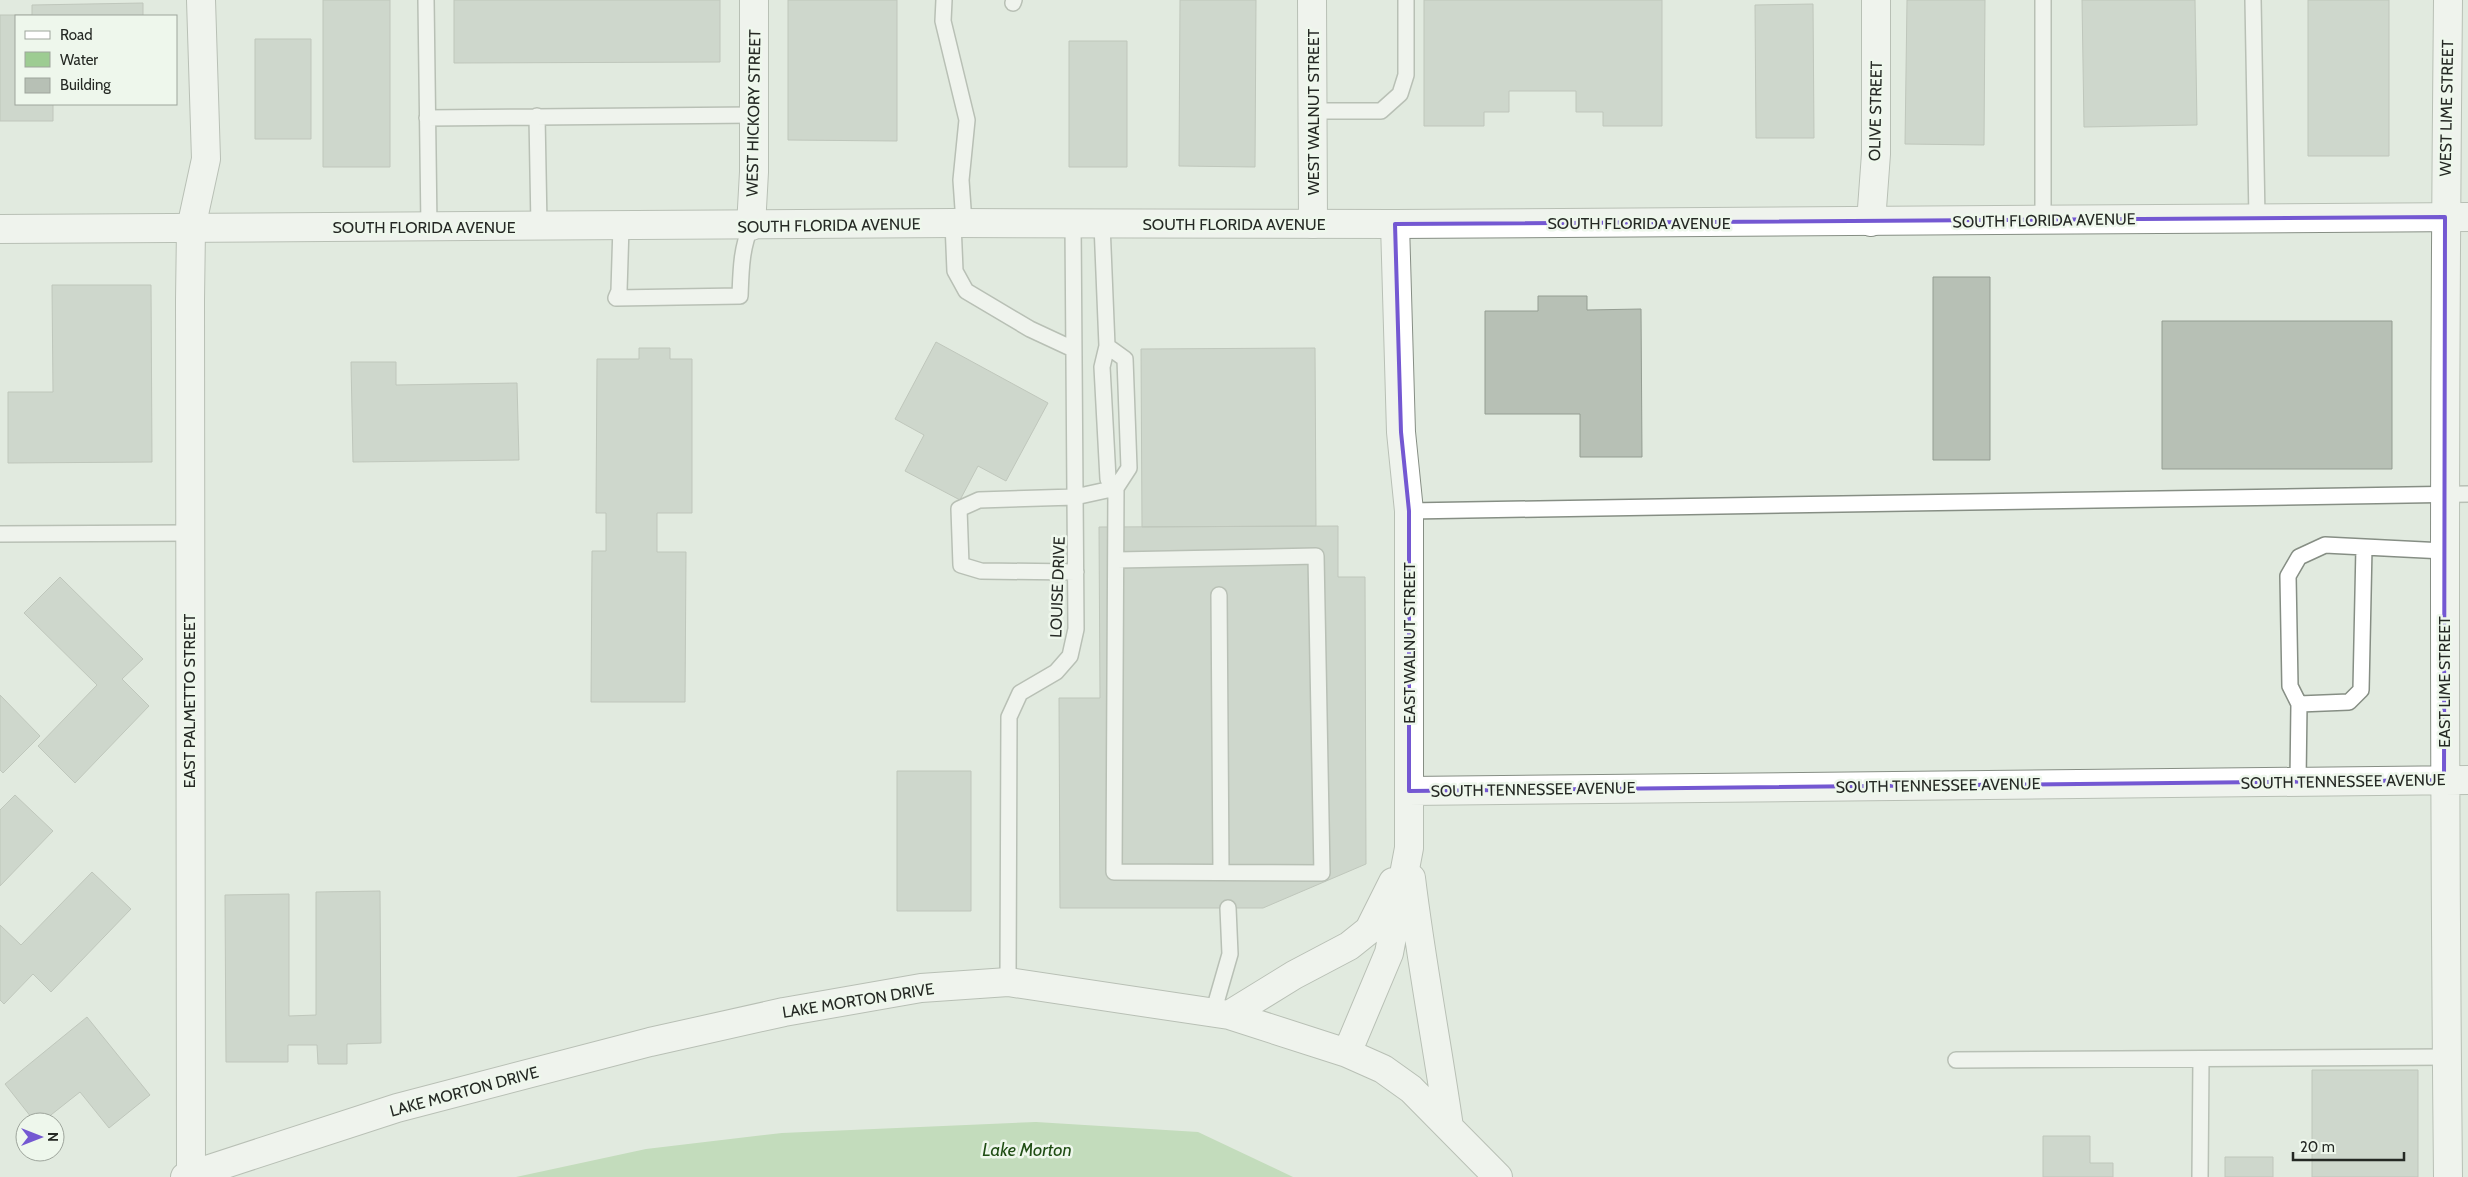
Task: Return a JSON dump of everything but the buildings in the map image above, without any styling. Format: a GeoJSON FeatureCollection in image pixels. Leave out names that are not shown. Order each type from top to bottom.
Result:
{"type":"FeatureCollection","features":[{"type":"Feature","properties":{"kind":"street","name":"EAST PALMETTO STREET"},"geometry":{"type":"LineString","coordinates":[[188,1176],[188,533],[191,228],[206,159],[202,0]]}},
{"type":"Feature","properties":{"kind":"street","name":"WEST HICKORY STREET"},"geometry":{"type":"LineString","coordinates":[[751,226],[754,172],[754,0]]}},
{"type":"Feature","properties":{"kind":"street","name":"WEST WALNUT STREET"},"geometry":{"type":"LineString","coordinates":[[1312,0],[1314,224]]}},
{"type":"Feature","properties":{"kind":"street","name":"OLIVE STREET"},"geometry":{"type":"LineString","coordinates":[[1871,222],[1876,154],[1876,0]]}},
{"type":"Feature","properties":{"kind":"street","name":"WEST LIME STREET"},"geometry":{"type":"LineString","coordinates":[[2448,0],[2456,217]]}},
{"type":"Feature","properties":{"kind":"street","name":"SOUTH FLORIDA AVENUE"},"geometry":{"type":"LineString","coordinates":[[0,229],[751,226],[958,223],[1871,222],[2456,217]]}},
{"type":"Feature","properties":{"kind":"street","name":"EAST LIME STREET"},"geometry":{"type":"LineString","coordinates":[[2448,1177],[2447,1057],[2456,780],[2444,551],[2456,494],[2456,217]]}},
{"type":"Feature","properties":{"kind":"street","name":"EAST WALNUT STREET"},"geometry":{"type":"LineString","coordinates":[[1347,1053],[1389,953],[1408,851],[1409,511],[1401,432],[1395,224]]}},
{"type":"Feature","properties":{"kind":"street","name":"SOUTH TENNESSEE AVENUE"},"geometry":{"type":"LineString","coordinates":[[1409,791],[2456,780]]}},
{"type":"Feature","properties":{"kind":"street"},"geometry":{"type":"LineString","coordinates":[[1221,1014],[1349,946],[1369,930],[1408,851]]}},
{"type":"Feature","properties":{"kind":"street"},"geometry":{"type":"LineString","coordinates":[[1408,851],[1420,951],[1437,1043],[1449,1127]]}},
{"type":"Feature","properties":{"kind":"street","name":"LAKE MORTON DRIVE"},"geometry":{"type":"LineString","coordinates":[[188,1176],[397,1108],[660,1040],[784,1012],[921,988],[1008,982],[1221,1014],[1347,1053],[1383,1069],[1411,1089],[1498,1177]]}},
{"type":"Feature","properties":{"kind":"lane"},"geometry":{"type":"LineString","coordinates":[[426,0],[429,227]]}},
{"type":"Feature","properties":{"kind":"lane"},"geometry":{"type":"LineString","coordinates":[[944,0],[943,21],[967,120],[955,271],[966,291],[1030,329],[1074,349]]}},
{"type":"Feature","properties":{"kind":"lane"},"geometry":{"type":"LineString","coordinates":[[1313,111],[1381,111],[1400,94],[1406,75],[1406,0]]}},
{"type":"Feature","properties":{"kind":"lane"},"geometry":{"type":"LineString","coordinates":[[2043,0],[2043,220]]}},
{"type":"Feature","properties":{"kind":"lane"},"geometry":{"type":"LineString","coordinates":[[2254,0],[2257,218]]}},
{"type":"Feature","properties":{"kind":"lane"},"geometry":{"type":"LineString","coordinates":[[427,118],[754,115]]}},
{"type":"Feature","properties":{"kind":"lane"},"geometry":{"type":"LineString","coordinates":[[537,116],[539,226]]}},
{"type":"Feature","properties":{"kind":"lane","name":"LOUISE DRIVE"},"geometry":{"type":"LineString","coordinates":[[1008,982],[1008,717],[1020,693],[1056,672],[1070,656],[1076,630],[1074,224]]}},
{"type":"Feature","properties":{"kind":"lane"},"geometry":{"type":"LineString","coordinates":[[1102,224],[1107,346],[1102,367],[1108,478],[1116,488]]}},
{"type":"Feature","properties":{"kind":"lane"},"geometry":{"type":"LineString","coordinates":[[621,226],[619,291],[616,298],[740,296],[741,257],[744,242],[751,226]]}},
{"type":"Feature","properties":{"kind":"lane"},"geometry":{"type":"LineString","coordinates":[[1107,346],[1126,359],[1128,468],[1116,488],[1114,872],[1322,873],[1316,556],[1117,560]]}},
{"type":"Feature","properties":{"kind":"lane"},"geometry":{"type":"LineString","coordinates":[[1076,572],[981,571],[961,565],[959,509],[980,500],[1075,497],[1116,488]]}},
{"type":"Feature","properties":{"kind":"lane"},"geometry":{"type":"LineString","coordinates":[[1409,511],[2456,494]]}},
{"type":"Feature","properties":{"kind":"lane"},"geometry":{"type":"LineString","coordinates":[[0,534],[188,533]]}},
{"type":"Feature","properties":{"kind":"lane"},"geometry":{"type":"LineString","coordinates":[[2298,782],[2299,704],[2290,686],[2288,576],[2299,557],[2326,545],[2444,551]]}},
{"type":"Feature","properties":{"kind":"lane"},"geometry":{"type":"LineString","coordinates":[[2299,704],[2349,702],[2361,690],[2364,547]]}},
{"type":"Feature","properties":{"kind":"lane"},"geometry":{"type":"LineString","coordinates":[[1220,596],[1221,872]]}},
{"type":"Feature","properties":{"kind":"lane"},"geometry":{"type":"LineString","coordinates":[[1221,1014],[1230,954],[1228,908]]}},
{"type":"Feature","properties":{"kind":"lane"},"geometry":{"type":"LineString","coordinates":[[1956,1060],[2447,1057]]}},
{"type":"Feature","properties":{"kind":"lane"},"geometry":{"type":"LineString","coordinates":[[2200,1059],[2200,1177]]}},
{"type":"Feature","properties":{"kind":"highlighted area"},"geometry":{"type":"Polygon","coordinates":[[[2445,217],[2444,780],[1409,791],[1409,511],[1401,432],[1395,224],[2445,217]]]}},
{"type":"Feature","properties":{"kind":"water","name":"Lake Morton"},"geometry":{"type":"Polygon","coordinates":[[[1036,1122],[1198,1132],[1293,1177],[516,1177],[646,1149],[782,1133],[1036,1122]]]}}]}
